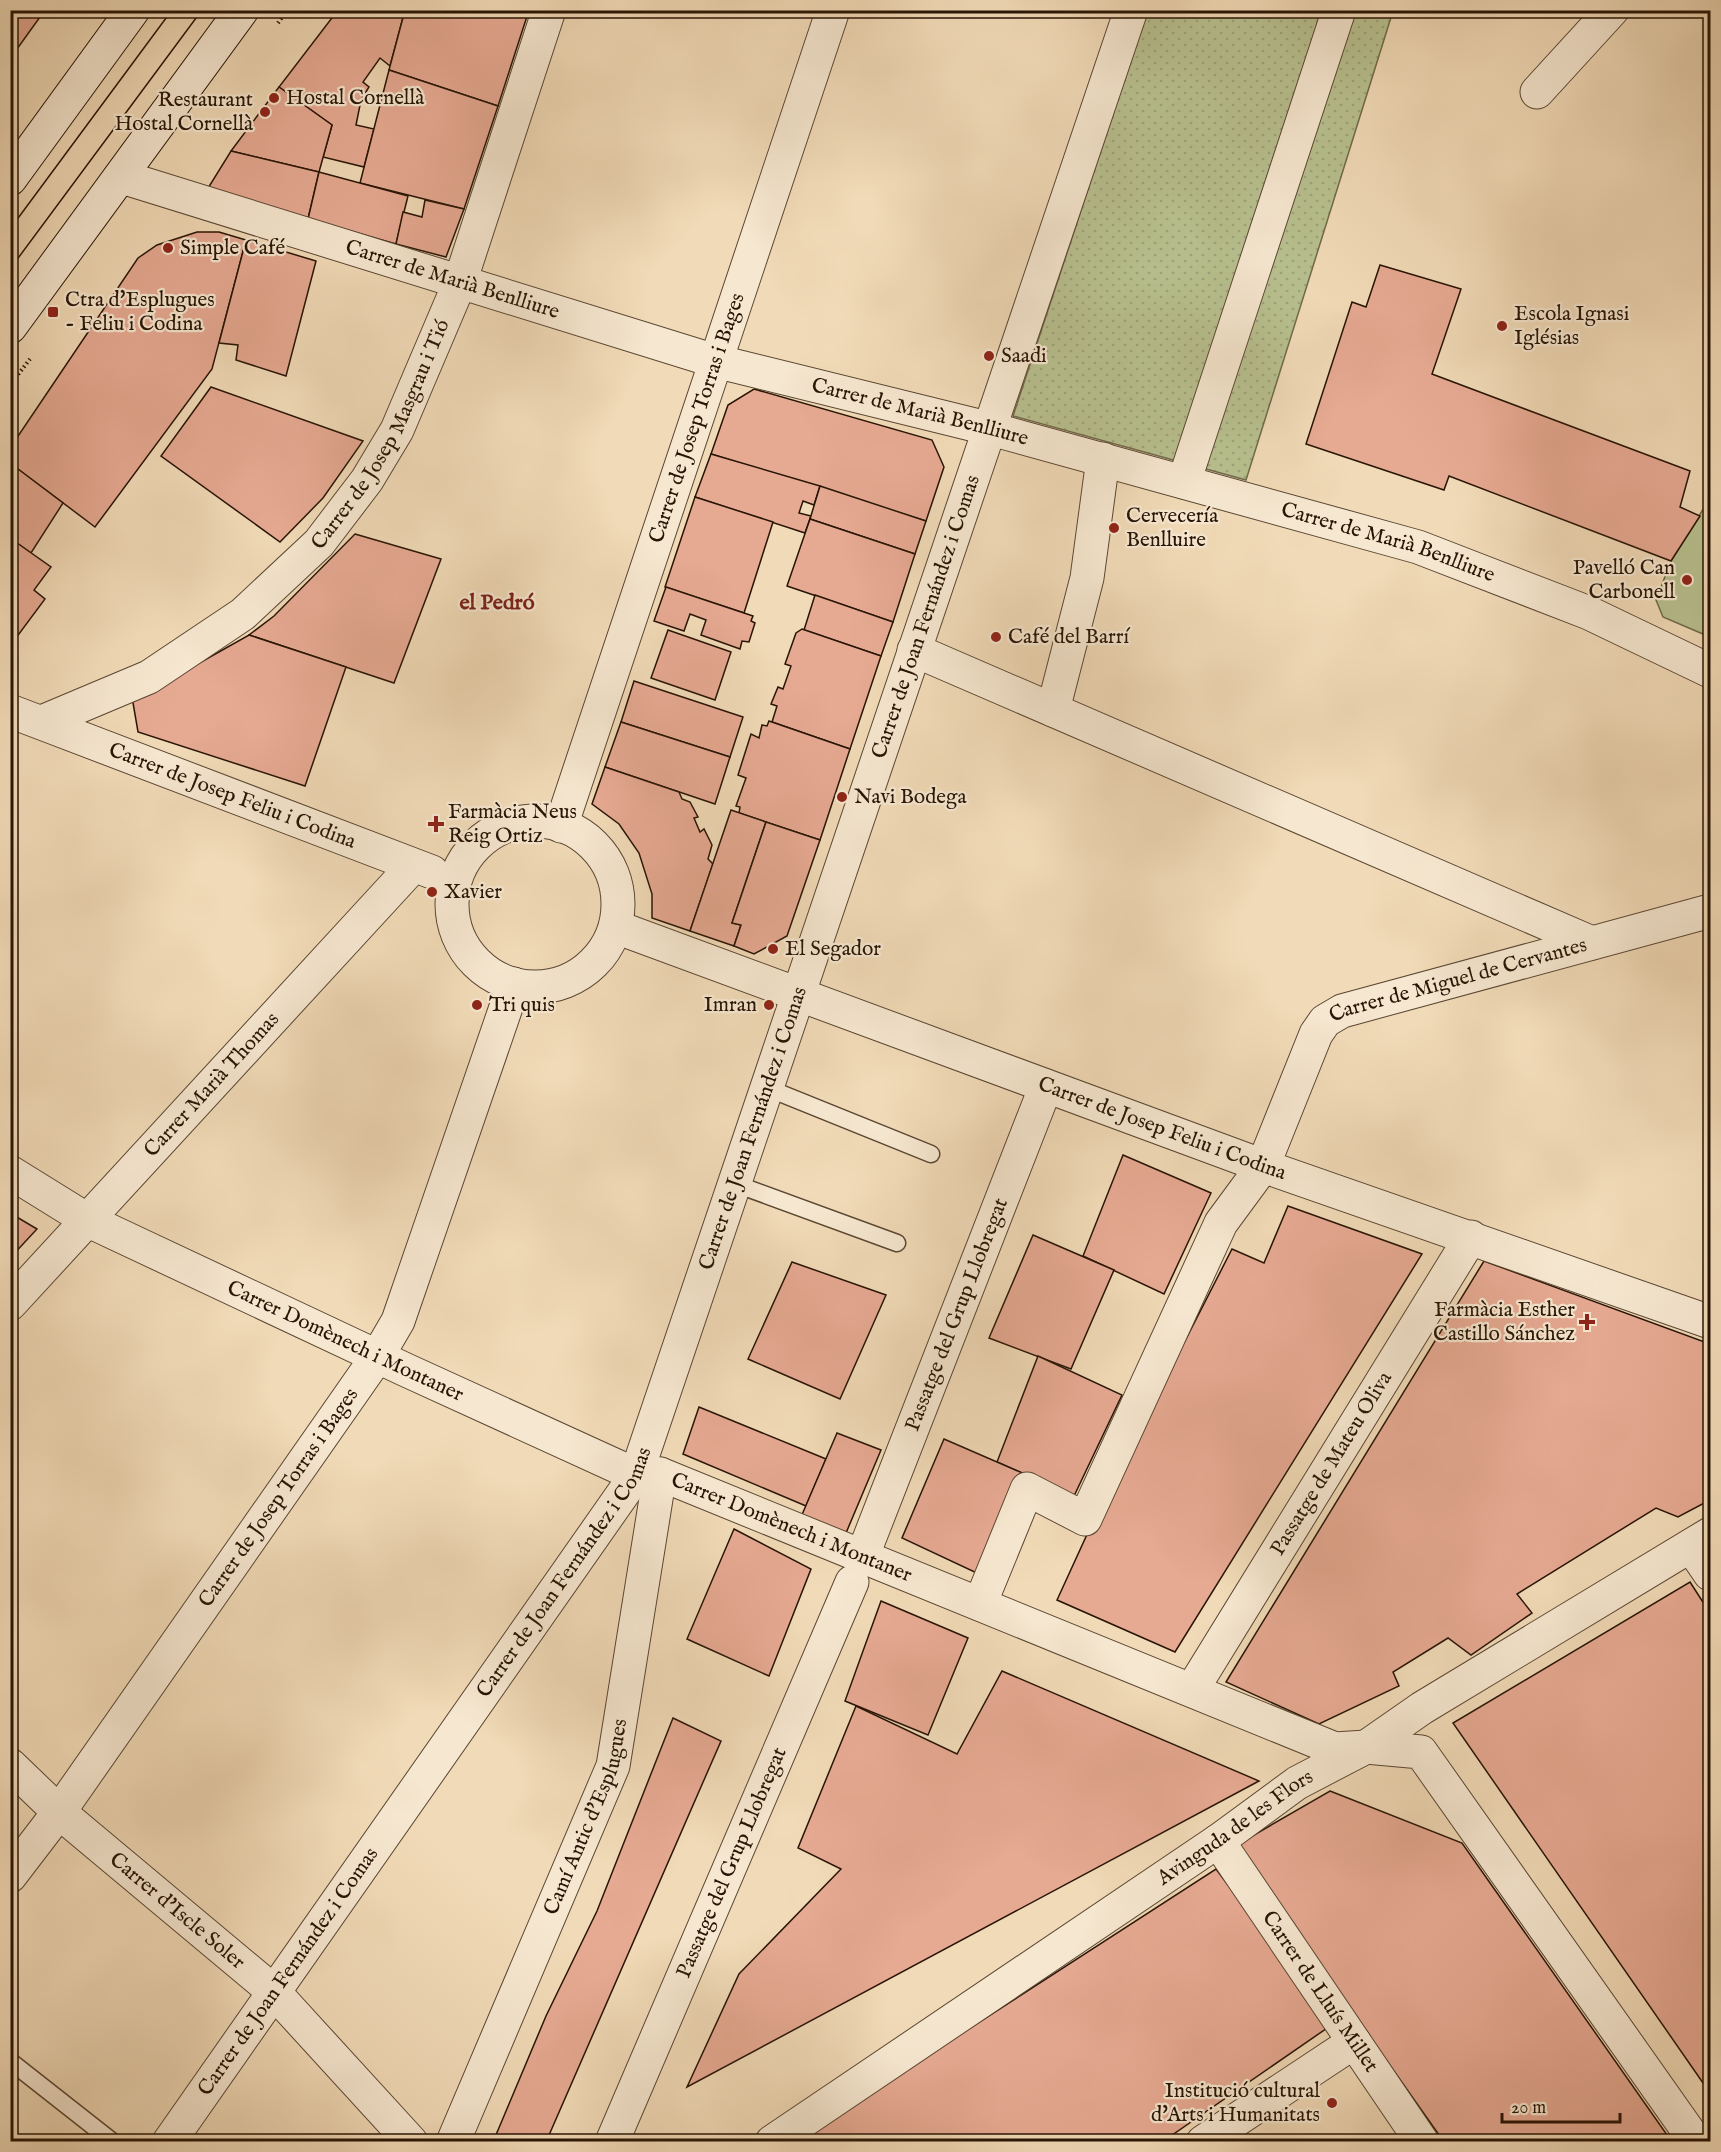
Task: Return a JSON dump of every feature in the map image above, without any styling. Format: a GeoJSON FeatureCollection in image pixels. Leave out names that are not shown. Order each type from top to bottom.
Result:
{"type":"FeatureCollection","features":[{"type":"Feature","properties":{"kind":"street"},"geometry":{"type":"LineString","coordinates":[[10,179],[133,10]]}},
{"type":"Feature","properties":{"kind":"street"},"geometry":{"type":"LineString","coordinates":[[206,59],[219,23],[218,10]]}},
{"type":"Feature","properties":{"kind":"street"},"geometry":{"type":"LineString","coordinates":[[10,327],[242,10]]}},
{"type":"Feature","properties":{"kind":"street","name":"Carrer de Josep Masgrau i Tió"},"geometry":{"type":"LineString","coordinates":[[42,722],[149,677],[243,614],[319,543],[367,480],[397,430],[460,282],[549,10]]}},
{"type":"Feature","properties":{"kind":"street","name":"Carrer de Josep Torras i Bages"},"geometry":{"type":"LineString","coordinates":[[561,826],[833,10]]}},
{"type":"Feature","properties":{"kind":"street","name":"Carrer de Joan Fernández i Comas"},"geometry":{"type":"LineString","coordinates":[[169,2142],[273,1991],[648,1474],[733,1183],[991,429],[1131,10]]}},
{"type":"Feature","properties":{"kind":"street"},"geometry":{"type":"LineString","coordinates":[[1184,482],[1339,10]]}},
{"type":"Feature","properties":{"kind":"street"},"geometry":{"type":"LineString","coordinates":[[1537,92],[1612,10]]}},
{"type":"Feature","properties":{"kind":"street","name":"Carrer de Marià Benlliure"},"geometry":{"type":"LineString","coordinates":[[122,177],[716,361],[991,429],[1418,547],[1589,613],[1710,671]]}},
{"type":"Feature","properties":{"kind":"street"},"geometry":{"type":"LineString","coordinates":[[1053,710],[1087,578],[1103,459]]}},
{"type":"Feature","properties":{"kind":"street"},"geometry":{"type":"LineString","coordinates":[[914,650],[1592,943]]}},
{"type":"Feature","properties":{"kind":"street","name":"Carrer de Josep Feliu i Codina"},"geometry":{"type":"LineString","coordinates":[[10,711],[413,866],[455,880]]}},
{"type":"Feature","properties":{"kind":"street"},"geometry":{"type":"LineString","coordinates":[[527,821],[561,826],[593,844],[607,861],[618,893],[616,927],[606,949],[595,962],[569,981],[544,987],[514,984],[497,979],[478,966],[463,948],[454,926],[452,903],[455,880],[466,858],[482,840],[503,827],[527,821]]}},
{"type":"Feature","properties":{"kind":"street","name":"Carrer Marià Thomas"},"geometry":{"type":"LineString","coordinates":[[10,1304],[413,866]]}},
{"type":"Feature","properties":{"kind":"street","name":"Carrer de Miguel de Cervantes"},"geometry":{"type":"LineString","coordinates":[[980,1604],[1028,1489],[1085,1520],[1221,1223],[1263,1166],[1308,1050],[1325,1021],[1342,1011],[1710,911]]}},
{"type":"Feature","properties":{"kind":"street","name":"Carrer de Josep Feliu i Codina"},"geometry":{"type":"LineString","coordinates":[[616,927],[1263,1166],[1710,1322]]}},
{"type":"Feature","properties":{"kind":"street","name":"Carrer de Josep Torras i Bages"},"geometry":{"type":"LineString","coordinates":[[10,1876],[59,1812],[377,1357],[398,1321],[514,984]]}},
{"type":"Feature","properties":{"kind":"street","name":"Passatge del Grup Llobregat"},"geometry":{"type":"LineString","coordinates":[[868,1542],[1046,1086]]}},
{"type":"Feature","properties":{"kind":"street","name":"Carrer Domènech i Montaner"},"geometry":{"type":"LineString","coordinates":[[10,1172],[88,1221],[377,1357],[648,1474],[980,1604],[1335,1749],[1366,1747],[1421,1752],[1696,2142]]}},
{"type":"Feature","properties":{"kind":"street","name":"Passatge de Mateu Oliva"},"geometry":{"type":"LineString","coordinates":[[1194,1691],[1198,1680],[1471,1237]]}},
{"type":"Feature","properties":{"kind":"street","name":"Camí Antic d'Esplugues"},"geometry":{"type":"LineString","coordinates":[[453,2142],[613,1766],[648,1474]]}},
{"type":"Feature","properties":{"kind":"street"},"geometry":{"type":"LineString","coordinates":[[1700,1540],[1710,1574]]}},
{"type":"Feature","properties":{"kind":"street","name":"Avinguda de les Flors"},"geometry":{"type":"LineString","coordinates":[[772,2142],[1218,1841],[1298,1783],[1366,1747],[1414,1713],[1700,1540]]}},
{"type":"Feature","properties":{"kind":"street","name":"Passatge del Grup Llobregat"},"geometry":{"type":"LineString","coordinates":[[612,2142],[852,1582]]}},
{"type":"Feature","properties":{"kind":"street","name":"Carrer d'Iscle Soler"},"geometry":{"type":"LineString","coordinates":[[10,1765],[59,1812],[273,1991],[411,2142]]}},
{"type":"Feature","properties":{"kind":"street","name":"Carrer de Lluís Millet"},"geometry":{"type":"LineString","coordinates":[[1218,1841],[1422,2142]]}},
{"type":"Feature","properties":{"kind":"street"},"geometry":{"type":"LineString","coordinates":[[1203,2142],[1354,2042]]}},
{"type":"Feature","properties":{"kind":"lane"},"geometry":{"type":"LineString","coordinates":[[765,1087],[931,1154]]}},
{"type":"Feature","properties":{"kind":"lane"},"geometry":{"type":"LineString","coordinates":[[733,1183],[897,1243]]}},
{"type":"Feature","properties":{"kind":"lane"},"geometry":{"type":"LineString","coordinates":[[10,2061],[112,2142]]}},
{"type":"Feature","properties":{"kind":"green space"},"geometry":{"type":"Polygon","coordinates":[[[1147,11],[1393,11],[1246,480],[1013,416],[1147,11]]]}},
{"type":"Feature","properties":{"kind":"green space","name":"Pavelló Can Carbonell"},"geometry":{"type":"Polygon","coordinates":[[[1710,498],[1710,637],[1663,617],[1656,600],[1671,561],[1710,498]]]}},
{"type":"Feature","properties":{"kind":"building"},"geometry":{"type":"Polygon","coordinates":[[[10,10],[45,10],[12,56],[10,55],[10,10]]]}},
{"type":"Feature","properties":{"kind":"building"},"geometry":{"type":"Polygon","coordinates":[[[338,10],[405,10],[390,66],[380,58],[363,82],[369,87],[361,100],[356,125],[374,129],[364,167],[323,157],[332,125],[279,87],[338,10]]]}},
{"type":"Feature","properties":{"kind":"building"},"geometry":{"type":"Polygon","coordinates":[[[405,10],[529,10],[498,106],[389,70],[405,10]]]}},
{"type":"Feature","properties":{"kind":"building"},"geometry":{"type":"Polygon","coordinates":[[[389,70],[498,106],[464,209],[360,183],[389,70]]]}},
{"type":"Feature","properties":{"kind":"building"},"geometry":{"type":"Polygon","coordinates":[[[279,87],[332,125],[319,172],[231,151],[279,87]]]}},
{"type":"Feature","properties":{"kind":"building"},"geometry":{"type":"Polygon","coordinates":[[[231,151],[319,172],[308,219],[205,193],[231,151]]]}},
{"type":"Feature","properties":{"kind":"building"},"geometry":{"type":"Polygon","coordinates":[[[319,172],[408,196],[396,244],[308,219],[319,172]]]}},
{"type":"Feature","properties":{"kind":"building"},"geometry":{"type":"Polygon","coordinates":[[[425,200],[464,209],[446,257],[396,244],[403,212],[422,217],[425,200]]]}},
{"type":"Feature","properties":{"kind":"building"},"geometry":{"type":"Polygon","coordinates":[[[197,232],[219,232],[246,240],[212,369],[95,527],[10,463],[10,448],[138,258],[157,245],[197,232]]]}},
{"type":"Feature","properties":{"kind":"building"},"geometry":{"type":"Polygon","coordinates":[[[246,240],[316,261],[286,376],[236,360],[238,345],[219,343],[246,240]]]}},
{"type":"Feature","properties":{"kind":"building"},"geometry":{"type":"Polygon","coordinates":[[[1380,265],[1461,289],[1432,374],[1690,471],[1680,507],[1700,516],[1671,561],[1449,476],[1444,490],[1306,444],[1352,302],[1366,307],[1380,265]]]}},
{"type":"Feature","properties":{"kind":"building"},"geometry":{"type":"Polygon","coordinates":[[[211,387],[363,441],[323,498],[280,542],[161,456],[211,387]]]}},
{"type":"Feature","properties":{"kind":"building"},"geometry":{"type":"Polygon","coordinates":[[[754,389],[932,440],[944,467],[926,521],[711,454],[728,405],[754,389]]]}},
{"type":"Feature","properties":{"kind":"building"},"geometry":{"type":"Polygon","coordinates":[[[711,454],[820,486],[814,505],[803,501],[799,513],[811,516],[805,533],[695,497],[711,454]]]}},
{"type":"Feature","properties":{"kind":"building"},"geometry":{"type":"Polygon","coordinates":[[[10,463],[63,503],[31,553],[10,538],[10,463]]]}},
{"type":"Feature","properties":{"kind":"building"},"geometry":{"type":"Polygon","coordinates":[[[820,486],[926,521],[915,554],[810,519],[820,486]]]}},
{"type":"Feature","properties":{"kind":"building"},"geometry":{"type":"Polygon","coordinates":[[[695,497],[773,522],[744,613],[665,587],[695,497]]]}},
{"type":"Feature","properties":{"kind":"building"},"geometry":{"type":"Polygon","coordinates":[[[810,519],[915,554],[893,622],[787,586],[810,519]]]}},
{"type":"Feature","properties":{"kind":"building"},"geometry":{"type":"Polygon","coordinates":[[[355,534],[441,559],[394,683],[249,635],[274,616],[355,534]]]}},
{"type":"Feature","properties":{"kind":"building"},"geometry":{"type":"Polygon","coordinates":[[[10,538],[51,567],[34,590],[45,599],[10,646],[10,538]]]}},
{"type":"Feature","properties":{"kind":"building"},"geometry":{"type":"Polygon","coordinates":[[[666,587],[753,616],[751,621],[755,623],[749,642],[742,641],[740,649],[701,635],[706,620],[690,614],[684,631],[654,621],[666,587]]]}},
{"type":"Feature","properties":{"kind":"building"},"geometry":{"type":"Polygon","coordinates":[[[815,595],[893,622],[881,656],[804,630],[815,595]]]}},
{"type":"Feature","properties":{"kind":"building"},"geometry":{"type":"Polygon","coordinates":[[[802,629],[881,656],[850,749],[772,722],[777,706],[771,704],[778,687],[783,689],[791,666],[785,664],[796,633],[802,629]]]}},
{"type":"Feature","properties":{"kind":"building"},"geometry":{"type":"Polygon","coordinates":[[[668,630],[731,652],[715,700],[651,678],[668,630]]]}},
{"type":"Feature","properties":{"kind":"building"},"geometry":{"type":"Polygon","coordinates":[[[249,635],[346,667],[305,786],[138,732],[132,697],[185,671],[249,635]]]}},
{"type":"Feature","properties":{"kind":"building"},"geometry":{"type":"Polygon","coordinates":[[[634,681],[743,717],[730,757],[621,722],[634,681]]]}},
{"type":"Feature","properties":{"kind":"building"},"geometry":{"type":"Polygon","coordinates":[[[769,721],[850,749],[820,840],[739,813],[740,807],[736,806],[746,778],[738,775],[751,734],[759,738],[762,725],[767,726],[769,721]]]}},
{"type":"Feature","properties":{"kind":"building"},"geometry":{"type":"Polygon","coordinates":[[[621,722],[730,757],[715,804],[605,767],[621,722]]]}},
{"type":"Feature","properties":{"kind":"building"},"geometry":{"type":"Polygon","coordinates":[[[605,767],[679,792],[682,799],[690,802],[698,817],[694,818],[700,832],[704,829],[712,845],[708,859],[713,864],[690,931],[652,918],[652,894],[639,853],[619,824],[592,804],[605,767]]]}},
{"type":"Feature","properties":{"kind":"building"},"geometry":{"type":"Polygon","coordinates":[[[731,810],[766,822],[732,923],[741,925],[734,946],[690,931],[731,810]]]}},
{"type":"Feature","properties":{"kind":"building"},"geometry":{"type":"Polygon","coordinates":[[[766,822],[820,840],[787,936],[754,954],[734,946],[741,925],[732,923],[766,822]]]}},
{"type":"Feature","properties":{"kind":"building"},"geometry":{"type":"Polygon","coordinates":[[[1123,1155],[1211,1193],[1164,1294],[1083,1256],[1123,1155]]]}},
{"type":"Feature","properties":{"kind":"building"},"geometry":{"type":"Polygon","coordinates":[[[1288,1206],[1422,1254],[1175,1652],[1057,1600],[1095,1517],[1232,1249],[1264,1263],[1288,1206]]]}},
{"type":"Feature","properties":{"kind":"building"},"geometry":{"type":"Polygon","coordinates":[[[10,1213],[37,1229],[10,1258],[10,1213]]]}},
{"type":"Feature","properties":{"kind":"building"},"geometry":{"type":"Polygon","coordinates":[[[1033,1235],[1114,1270],[1071,1369],[989,1338],[1033,1235]]]}},
{"type":"Feature","properties":{"kind":"building"},"geometry":{"type":"Polygon","coordinates":[[[1484,1261],[1710,1344],[1710,1500],[1678,1517],[1656,1508],[1517,1594],[1532,1613],[1471,1655],[1448,1638],[1393,1672],[1399,1686],[1319,1724],[1226,1682],[1484,1261]]]}},
{"type":"Feature","properties":{"kind":"building"},"geometry":{"type":"Polygon","coordinates":[[[792,1262],[886,1295],[840,1399],[748,1359],[792,1262]]]}},
{"type":"Feature","properties":{"kind":"building"},"geometry":{"type":"Polygon","coordinates":[[[1038,1356],[1122,1395],[1074,1496],[997,1462],[1038,1356]]]}},
{"type":"Feature","properties":{"kind":"building"},"geometry":{"type":"Polygon","coordinates":[[[699,1407],[826,1459],[806,1506],[683,1454],[699,1407]]]}},
{"type":"Feature","properties":{"kind":"building"},"geometry":{"type":"Polygon","coordinates":[[[837,1433],[881,1450],[846,1533],[801,1517],[837,1433]]]}},
{"type":"Feature","properties":{"kind":"building"},"geometry":{"type":"Polygon","coordinates":[[[944,1439],[1027,1475],[981,1575],[902,1538],[944,1439]]]}},
{"type":"Feature","properties":{"kind":"building"},"geometry":{"type":"Polygon","coordinates":[[[734,1529],[811,1569],[769,1676],[687,1639],[734,1529]]]}},
{"type":"Feature","properties":{"kind":"building"},"geometry":{"type":"Polygon","coordinates":[[[1690,1582],[1710,1613],[1710,2093],[1453,1723],[1690,1582]]]}},
{"type":"Feature","properties":{"kind":"building"},"geometry":{"type":"Polygon","coordinates":[[[881,1601],[968,1638],[928,1735],[845,1701],[881,1601]]]}},
{"type":"Feature","properties":{"kind":"building"},"geometry":{"type":"Polygon","coordinates":[[[1002,1671],[1259,1781],[687,2087],[739,1974],[841,1869],[798,1848],[856,1706],[957,1754],[1002,1671]]]}},
{"type":"Feature","properties":{"kind":"building"},"geometry":{"type":"Polygon","coordinates":[[[673,1718],[721,1741],[546,2142],[493,2142],[546,2016],[597,1911],[673,1718]]]}},
{"type":"Feature","properties":{"kind":"building"},"geometry":{"type":"Polygon","coordinates":[[[1330,1791],[1462,1843],[1672,2142],[1444,2142],[1235,1846],[1330,1791]]]}},
{"type":"Feature","properties":{"kind":"building"},"geometry":{"type":"Polygon","coordinates":[[[1216,1869],[1333,2024],[1162,2142],[794,2142],[1216,1869]]]}},
{"type":"Feature","properties":{"kind":"tram line"},"geometry":{"type":"LineString","coordinates":[[10,229],[172,10]]}},
{"type":"Feature","properties":{"kind":"tram line"},"geometry":{"type":"LineString","coordinates":[[10,269],[202,10]]}},
{"type":"Feature","properties":{"kind":"place","name":"Hostal Cornellà"},"geometry":{"type":"Point","coordinates":[274,98]}},
{"type":"Feature","properties":{"kind":"place","name":"Restaurant Hostal Cornellà"},"geometry":{"type":"Point","coordinates":[265,112]}},
{"type":"Feature","properties":{"kind":"place","name":"Simple Café"},"geometry":{"type":"Point","coordinates":[168,248]}},
{"type":"Feature","properties":{"kind":"place","name":"Ctra d'Esplugues - Feliu i Codina"},"geometry":{"type":"Point","coordinates":[53,312]}},
{"type":"Feature","properties":{"kind":"place","name":"Escola Ignasi Iglésias"},"geometry":{"type":"Point","coordinates":[1502,326]}},
{"type":"Feature","properties":{"kind":"place","name":"Saadi"},"geometry":{"type":"Point","coordinates":[989,356]}},
{"type":"Feature","properties":{"kind":"place","name":"Cervecería Benlluire"},"geometry":{"type":"Point","coordinates":[1114,528]}},
{"type":"Feature","properties":{"kind":"place","name":"Pavelló Can Carbonell"},"geometry":{"type":"Point","coordinates":[1687,580]}},
{"type":"Feature","properties":{"kind":"place","name":"Café del Barrí"},"geometry":{"type":"Point","coordinates":[996,637]}},
{"type":"Feature","properties":{"kind":"place","name":"Navi Bodega"},"geometry":{"type":"Point","coordinates":[842,797]}},
{"type":"Feature","properties":{"kind":"place","name":"Farmàcia Neus Reig Ortiz"},"geometry":{"type":"Point","coordinates":[436,824]}},
{"type":"Feature","properties":{"kind":"place","name":"Xavier"},"geometry":{"type":"Point","coordinates":[432,892]}},
{"type":"Feature","properties":{"kind":"place","name":"El Segador"},"geometry":{"type":"Point","coordinates":[773,949]}},
{"type":"Feature","properties":{"kind":"place","name":"Tri quis"},"geometry":{"type":"Point","coordinates":[477,1005]}},
{"type":"Feature","properties":{"kind":"place","name":"Imran"},"geometry":{"type":"Point","coordinates":[769,1005]}},
{"type":"Feature","properties":{"kind":"place","name":"Farmàcia Esther Castillo Sánchez"},"geometry":{"type":"Point","coordinates":[1587,1322]}},
{"type":"Feature","properties":{"kind":"place","name":"Institució cultural d'Arts i Humanitats"},"geometry":{"type":"Point","coordinates":[1332,2103]}},
{"type":"Feature","properties":{"kind":"district","name":"el Pedró"},"geometry":{"type":"Point","coordinates":[497,603]}}]}
